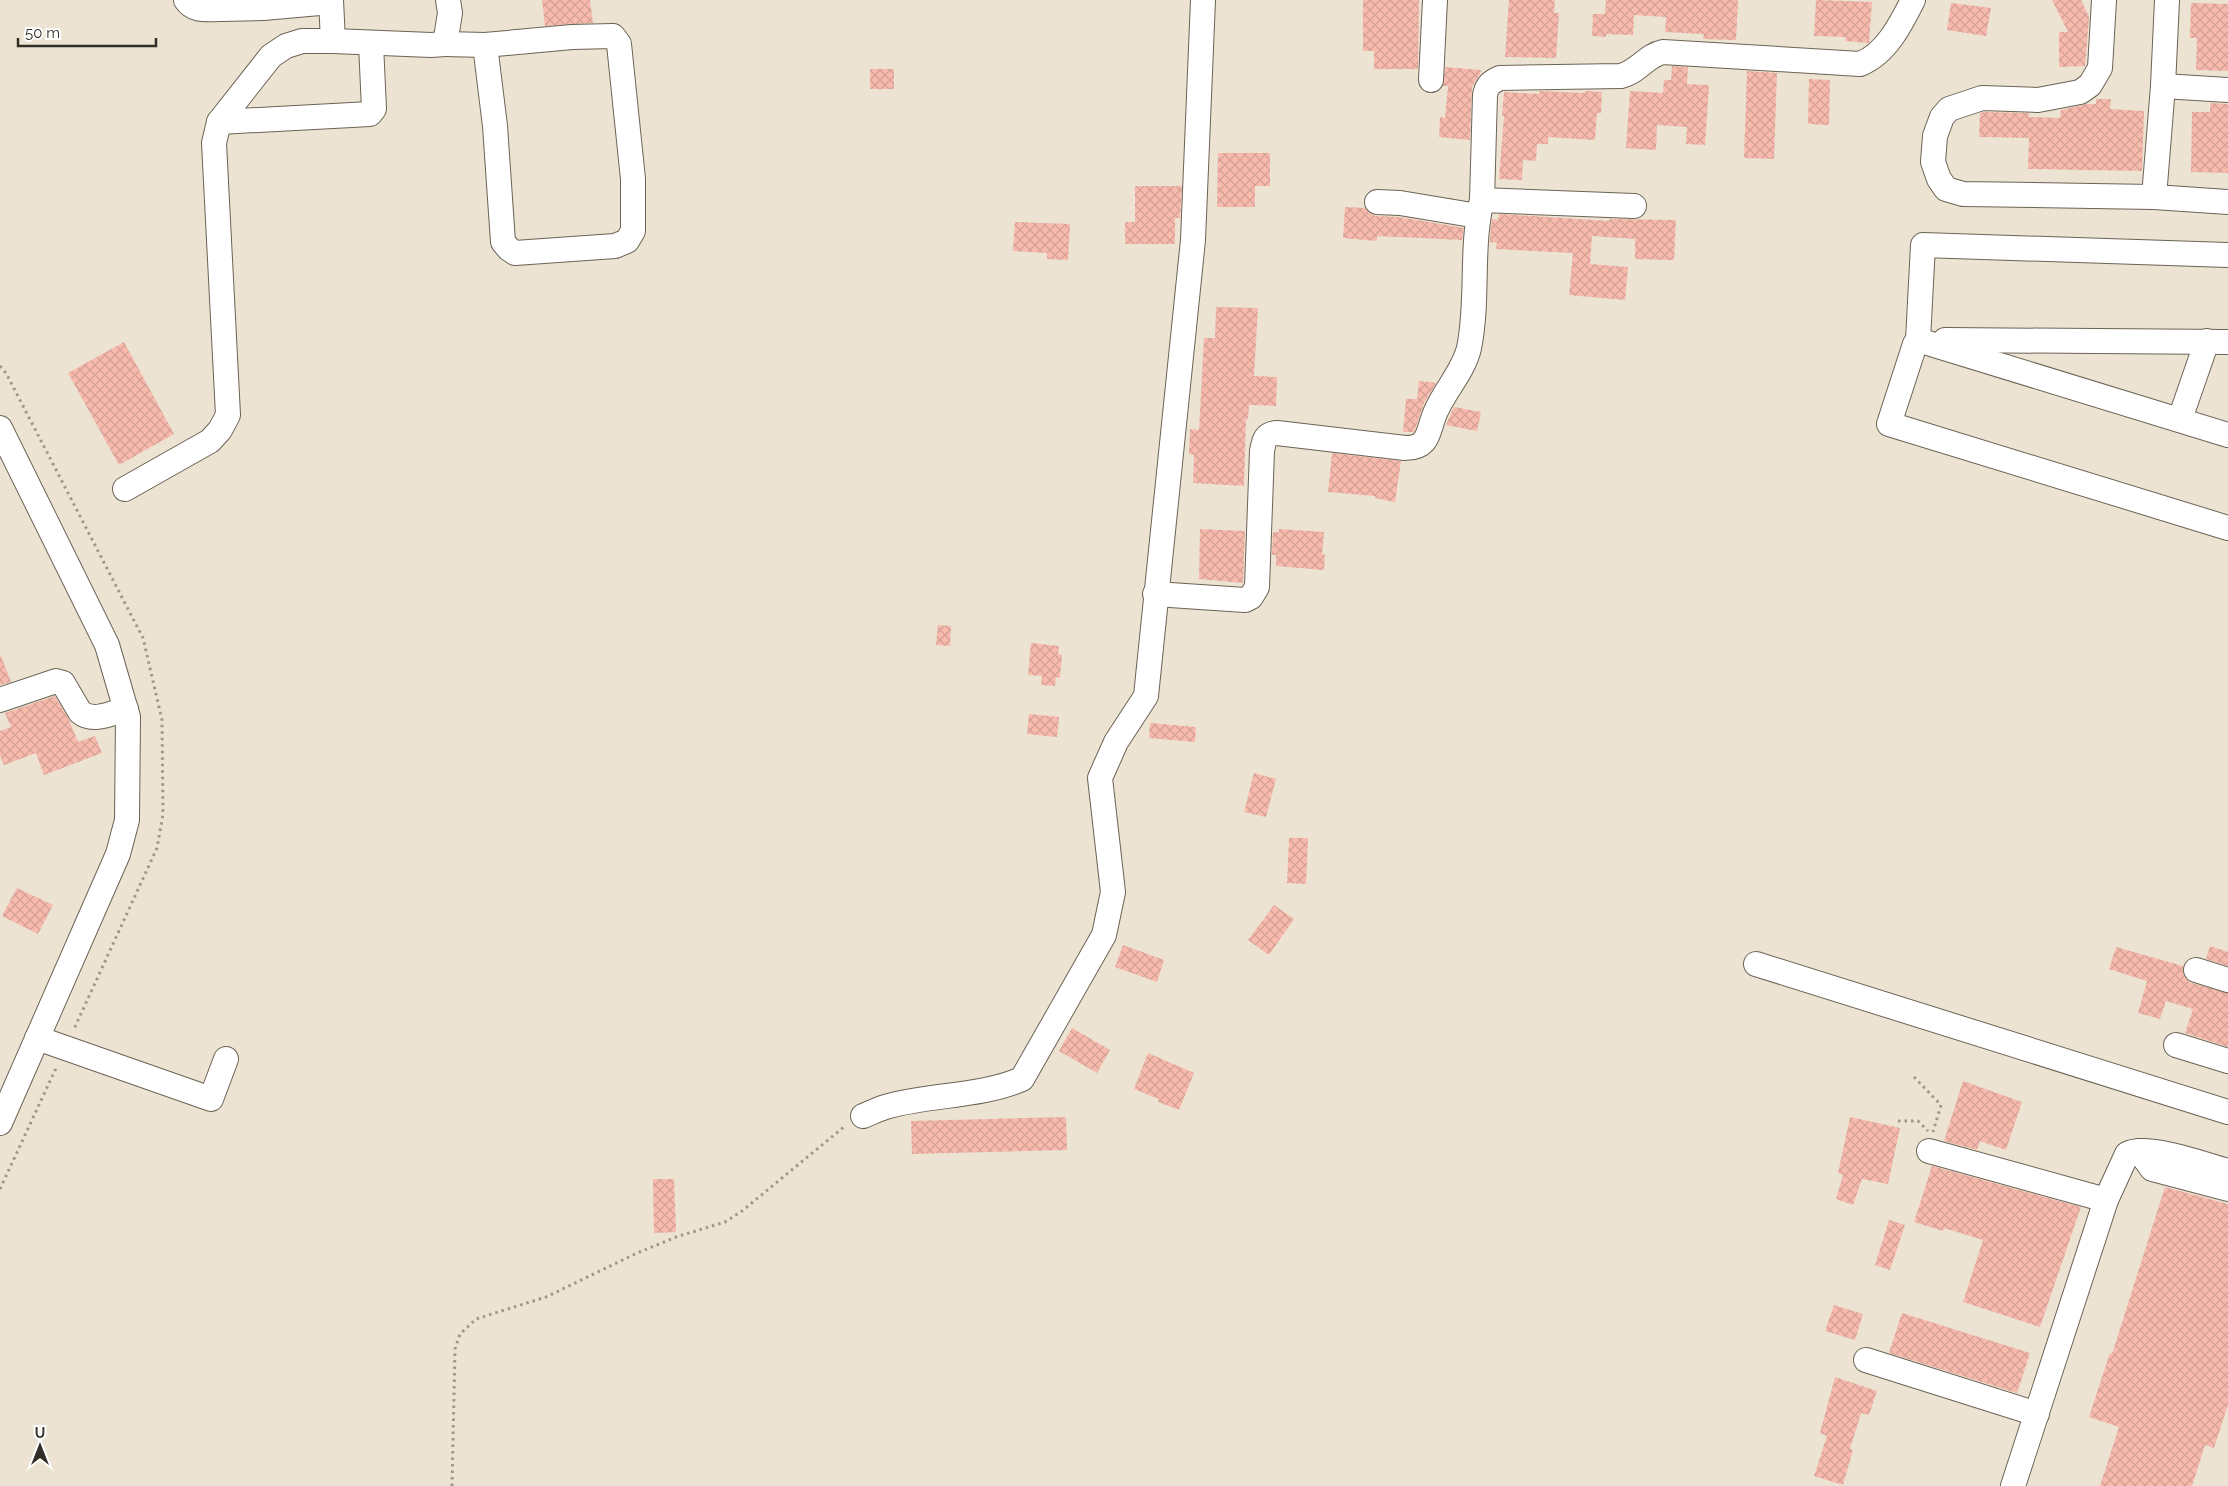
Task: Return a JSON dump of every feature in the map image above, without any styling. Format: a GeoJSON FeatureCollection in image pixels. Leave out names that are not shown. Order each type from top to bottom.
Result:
{"type":"FeatureCollection","features":[{"type":"Feature","properties":{"kind":"street"},"geometry":{"type":"LineString","coordinates":[[186,0],[189,5],[199,10],[220,5],[320,2],[334,41]]}},
{"type":"Feature","properties":{"kind":"street"},"geometry":{"type":"LineString","coordinates":[[445,44],[450,13],[448,0]]}},
{"type":"Feature","properties":{"kind":"street"},"geometry":{"type":"LineString","coordinates":[[863,1116],[888,1106],[1004,1087],[1022,1079],[1104,935],[1110,914],[1113,883],[1100,778],[1116,742],[1146,696],[1155,594],[1193,240],[1203,0]]}},
{"type":"Feature","properties":{"kind":"street"},"geometry":{"type":"LineString","coordinates":[[1431,80],[1435,0]]}},
{"type":"Feature","properties":{"kind":"street"},"geometry":{"type":"LineString","coordinates":[[1155,594],[1245,600],[1255,593],[1257,588],[1262,451],[1264,440],[1270,434],[1277,433],[1405,448],[1416,448],[1425,441],[1437,409],[1463,364],[1468,350],[1475,297],[1485,95],[1487,86],[1492,82],[1500,78],[1621,76],[1631,74],[1655,53],[1663,52],[1860,64],[1870,60],[1883,48],[1903,19],[1913,0]]}},
{"type":"Feature","properties":{"kind":"street"},"geometry":{"type":"LineString","coordinates":[[2104,0],[2100,68],[2090,85],[2080,92],[2038,100],[1982,98],[1949,108],[1942,117],[1935,136],[1933,162],[1939,179],[1946,189],[1963,194],[2154,197],[2228,202]]}},
{"type":"Feature","properties":{"kind":"street"},"geometry":{"type":"LineString","coordinates":[[2154,197],[2163,86],[2166,0]]}},
{"type":"Feature","properties":{"kind":"street"},"geometry":{"type":"LineString","coordinates":[[125,489],[210,441],[220,430],[228,415],[214,144],[219,122],[271,56],[286,46],[302,41],[485,45],[600,35],[613,36],[619,44],[632,179],[634,231],[627,241],[615,246],[515,253],[509,250],[503,242],[495,126],[485,45]]}},
{"type":"Feature","properties":{"kind":"street"},"geometry":{"type":"LineString","coordinates":[[219,122],[370,114],[374,108],[371,44]]}},
{"type":"Feature","properties":{"kind":"street"},"geometry":{"type":"LineString","coordinates":[[2163,86],[2228,90]]}},
{"type":"Feature","properties":{"kind":"street"},"geometry":{"type":"LineString","coordinates":[[1377,202],[1480,208],[1634,206]]}},
{"type":"Feature","properties":{"kind":"street"},"geometry":{"type":"LineString","coordinates":[[2228,255],[1924,245],[1917,342],[1889,424],[2228,528]]}},
{"type":"Feature","properties":{"kind":"street"},"geometry":{"type":"LineString","coordinates":[[1917,342],[2220,343],[2180,419]]}},
{"type":"Feature","properties":{"kind":"street"},"geometry":{"type":"LineString","coordinates":[[1917,342],[2228,434]]}},
{"type":"Feature","properties":{"kind":"street"},"geometry":{"type":"LineString","coordinates":[[0,428],[107,645],[128,717],[128,797],[124,836],[118,854],[0,1123]]}},
{"type":"Feature","properties":{"kind":"street"},"geometry":{"type":"LineString","coordinates":[[0,700],[56,681],[63,683],[80,712],[85,716],[92,718],[126,709]]}},
{"type":"Feature","properties":{"kind":"street"},"geometry":{"type":"LineString","coordinates":[[1756,964],[2228,1112]]}},
{"type":"Feature","properties":{"kind":"street"},"geometry":{"type":"LineString","coordinates":[[2196,970],[2228,980]]}},
{"type":"Feature","properties":{"kind":"street"},"geometry":{"type":"LineString","coordinates":[[38,1038],[211,1099],[226,1059]]}},
{"type":"Feature","properties":{"kind":"street"},"geometry":{"type":"LineString","coordinates":[[2176,1045],[2228,1061]]}},
{"type":"Feature","properties":{"kind":"street"},"geometry":{"type":"LineString","coordinates":[[1930,1143],[2106,1200]]}},
{"type":"Feature","properties":{"kind":"street"},"geometry":{"type":"LineString","coordinates":[[2139,1151],[2152,1169],[2228,1189]]}},
{"type":"Feature","properties":{"kind":"street"},"geometry":{"type":"LineString","coordinates":[[2013,1486],[2106,1200],[2127,1154],[2139,1151],[2160,1152],[2228,1171]]}},
{"type":"Feature","properties":{"kind":"street"},"geometry":{"type":"LineString","coordinates":[[1866,1360],[2037,1414]]}},
{"type":"Feature","properties":{"kind":"path"},"geometry":{"type":"LineString","coordinates":[[0,366],[6,373],[143,638],[162,720],[163,814],[157,848],[73,1030]]}},
{"type":"Feature","properties":{"kind":"path"},"geometry":{"type":"LineString","coordinates":[[0,1189],[61,1057]]}},
{"type":"Feature","properties":{"kind":"path"},"geometry":{"type":"LineString","coordinates":[[1914,1077],[1940,1105],[1930,1143]]}},
{"type":"Feature","properties":{"kind":"path"},"geometry":{"type":"LineString","coordinates":[[452,1486],[455,1349],[460,1334],[476,1319],[546,1297],[590,1274],[676,1236],[725,1222],[742,1211],[842,1127],[863,1116]]}},
{"type":"Feature","properties":{"kind":"building"},"geometry":{"type":"Polygon","coordinates":[[[542,0],[590,0],[593,23],[545,26],[542,0]]]}},
{"type":"Feature","properties":{"kind":"building"},"geometry":{"type":"Polygon","coordinates":[[[1363,0],[1419,0],[1418,69],[1374,69],[1374,51],[1363,51],[1363,0]]]}},
{"type":"Feature","properties":{"kind":"building"},"geometry":{"type":"Polygon","coordinates":[[[1509,0],[1555,0],[1554,13],[1559,13],[1556,58],[1505,57],[1509,0]]]}},
{"type":"Feature","properties":{"kind":"building"},"geometry":{"type":"Polygon","coordinates":[[[1606,0],[1738,0],[1736,40],[1703,39],[1704,34],[1665,32],[1666,17],[1634,15],[1633,35],[1606,34],[1606,37],[1592,36],[1593,14],[1605,14],[1606,0]]]}},
{"type":"Feature","properties":{"kind":"building"},"geometry":{"type":"Polygon","coordinates":[[[1816,0],[1872,2],[1869,43],[1845,41],[1846,37],[1814,36],[1816,0]]]}},
{"type":"Feature","properties":{"kind":"building"},"geometry":{"type":"Polygon","coordinates":[[[2052,0],[2081,0],[2089,17],[2085,66],[2059,67],[2059,32],[2068,32],[2052,0]]]}},
{"type":"Feature","properties":{"kind":"building"},"geometry":{"type":"Polygon","coordinates":[[[1951,3],[1991,8],[1986,36],[1947,30],[1951,3]]]}},
{"type":"Feature","properties":{"kind":"building"},"geometry":{"type":"Polygon","coordinates":[[[2191,3],[2228,4],[2228,71],[2196,70],[2197,38],[2190,38],[2191,3]]]}},
{"type":"Feature","properties":{"kind":"building"},"geometry":{"type":"Polygon","coordinates":[[[1672,66],[1688,67],[1687,84],[1709,85],[1705,145],[1686,144],[1687,127],[1657,125],[1656,150],[1626,148],[1630,91],[1663,93],[1664,80],[1671,80],[1672,66]]]}},
{"type":"Feature","properties":{"kind":"building"},"geometry":{"type":"Polygon","coordinates":[[[1445,67],[1481,70],[1472,87],[1470,140],[1439,137],[1440,117],[1445,118],[1448,86],[1443,86],[1445,67]]]}},
{"type":"Feature","properties":{"kind":"building"},"geometry":{"type":"Polygon","coordinates":[[[870,69],[894,69],[894,89],[870,89],[870,69]]]}},
{"type":"Feature","properties":{"kind":"building"},"geometry":{"type":"Polygon","coordinates":[[[1747,71],[1777,73],[1774,159],[1744,158],[1747,71]]]}},
{"type":"Feature","properties":{"kind":"building"},"geometry":{"type":"Polygon","coordinates":[[[1809,79],[1830,80],[1829,125],[1808,124],[1809,79]]]}},
{"type":"Feature","properties":{"kind":"building"},"geometry":{"type":"Polygon","coordinates":[[[1539,91],[1602,92],[1601,113],[1597,113],[1595,140],[1548,137],[1548,144],[1537,144],[1536,161],[1523,160],[1522,180],[1499,179],[1504,92],[1539,94],[1539,91]]]}},
{"type":"Feature","properties":{"kind":"building"},"geometry":{"type":"Polygon","coordinates":[[[2096,99],[2111,99],[2110,109],[2144,111],[2142,171],[2028,169],[2029,138],[1979,137],[1980,113],[2029,113],[2029,117],[2060,118],[2061,110],[2087,104],[2096,104],[2096,99]]]}},
{"type":"Feature","properties":{"kind":"building"},"geometry":{"type":"Polygon","coordinates":[[[2210,103],[2228,104],[2228,173],[2191,172],[2192,112],[2210,112],[2210,103]]]}},
{"type":"Feature","properties":{"kind":"building"},"geometry":{"type":"Polygon","coordinates":[[[1218,153],[1270,153],[1270,186],[1255,186],[1255,207],[1217,207],[1218,153]]]}},
{"type":"Feature","properties":{"kind":"building"},"geometry":{"type":"Polygon","coordinates":[[[1135,186],[1182,186],[1180,218],[1175,218],[1175,244],[1125,244],[1125,222],[1135,222],[1135,186]]]}},
{"type":"Feature","properties":{"kind":"building"},"geometry":{"type":"Polygon","coordinates":[[[1345,207],[1365,208],[1369,213],[1376,216],[1399,217],[1464,228],[1462,240],[1377,236],[1377,241],[1343,238],[1345,207]]]}},
{"type":"Feature","properties":{"kind":"building"},"geometry":{"type":"Polygon","coordinates":[[[1499,214],[1609,221],[1610,219],[1676,220],[1674,260],[1635,259],[1635,239],[1592,236],[1590,264],[1628,267],[1625,300],[1569,295],[1573,253],[1496,249],[1497,243],[1490,242],[1490,238],[1492,219],[1498,220],[1499,214]]]}},
{"type":"Feature","properties":{"kind":"building"},"geometry":{"type":"Polygon","coordinates":[[[1015,222],[1070,224],[1068,260],[1047,259],[1047,253],[1013,251],[1015,222]]]}},
{"type":"Feature","properties":{"kind":"building"},"geometry":{"type":"Polygon","coordinates":[[[1216,307],[1258,308],[1254,376],[1277,377],[1276,406],[1249,405],[1248,419],[1246,418],[1244,486],[1193,483],[1194,455],[1189,454],[1190,429],[1199,430],[1204,338],[1215,338],[1216,307]]]}},
{"type":"Feature","properties":{"kind":"building"},"geometry":{"type":"Polygon","coordinates":[[[124,342],[174,434],[119,465],[68,373],[124,342]]]}},
{"type":"Feature","properties":{"kind":"building"},"geometry":{"type":"Polygon","coordinates":[[[1419,381],[1436,383],[1424,403],[1414,432],[1403,432],[1406,399],[1417,399],[1419,381]]]}},
{"type":"Feature","properties":{"kind":"building"},"geometry":{"type":"Polygon","coordinates":[[[1454,407],[1481,412],[1477,431],[1446,425],[1454,407]]]}},
{"type":"Feature","properties":{"kind":"building"},"geometry":{"type":"Polygon","coordinates":[[[1332,453],[1401,461],[1395,502],[1375,498],[1375,496],[1328,492],[1332,453]]]}},
{"type":"Feature","properties":{"kind":"building"},"geometry":{"type":"Polygon","coordinates":[[[1200,529],[1245,531],[1243,583],[1199,579],[1200,529]]]}},
{"type":"Feature","properties":{"kind":"building"},"geometry":{"type":"Polygon","coordinates":[[[1279,529],[1324,532],[1322,554],[1325,555],[1324,570],[1276,566],[1276,555],[1272,555],[1273,532],[1279,532],[1279,529]]]}},
{"type":"Feature","properties":{"kind":"building"},"geometry":{"type":"Polygon","coordinates":[[[938,625],[951,626],[950,646],[936,645],[938,625]]]}},
{"type":"Feature","properties":{"kind":"building"},"geometry":{"type":"Polygon","coordinates":[[[1031,643],[1059,646],[1058,654],[1062,655],[1060,678],[1056,677],[1055,686],[1041,685],[1042,676],[1028,675],[1031,643]]]}},
{"type":"Feature","properties":{"kind":"building"},"geometry":{"type":"Polygon","coordinates":[[[0,657],[11,682],[0,685],[0,657]]]}},
{"type":"Feature","properties":{"kind":"building"},"geometry":{"type":"Polygon","coordinates":[[[55,696],[69,720],[78,742],[95,736],[102,753],[44,775],[36,753],[4,765],[0,756],[0,731],[11,727],[5,713],[55,696]]]}},
{"type":"Feature","properties":{"kind":"building"},"geometry":{"type":"Polygon","coordinates":[[[1029,714],[1059,717],[1057,737],[1027,734],[1029,714]]]}},
{"type":"Feature","properties":{"kind":"building"},"geometry":{"type":"Polygon","coordinates":[[[1150,723],[1196,727],[1195,742],[1149,738],[1150,723]]]}},
{"type":"Feature","properties":{"kind":"building"},"geometry":{"type":"Polygon","coordinates":[[[1254,773],[1276,779],[1266,817],[1244,812],[1254,773]]]}},
{"type":"Feature","properties":{"kind":"building"},"geometry":{"type":"Polygon","coordinates":[[[1289,838],[1308,838],[1306,884],[1287,883],[1289,838]]]}},
{"type":"Feature","properties":{"kind":"building"},"geometry":{"type":"Polygon","coordinates":[[[17,888],[53,905],[38,934],[2,916],[17,888]]]}},
{"type":"Feature","properties":{"kind":"building"},"geometry":{"type":"Polygon","coordinates":[[[1274,905],[1294,919],[1269,955],[1248,940],[1274,905]]]}},
{"type":"Feature","properties":{"kind":"building"},"geometry":{"type":"Polygon","coordinates":[[[1123,945],[1164,960],[1157,982],[1115,967],[1123,945]]]}},
{"type":"Feature","properties":{"kind":"building"},"geometry":{"type":"Polygon","coordinates":[[[2210,946],[2228,952],[2228,966],[2206,959],[2210,946]]]}},
{"type":"Feature","properties":{"kind":"building"},"geometry":{"type":"Polygon","coordinates":[[[2116,947],[2183,966],[2183,973],[2191,983],[2228,993],[2228,1047],[2185,1033],[2193,1009],[2166,1001],[2160,1019],[2138,1013],[2147,981],[2109,969],[2116,947]]]}},
{"type":"Feature","properties":{"kind":"building"},"geometry":{"type":"Polygon","coordinates":[[[1072,1028],[1110,1050],[1097,1073],[1059,1051],[1072,1028]]]}},
{"type":"Feature","properties":{"kind":"building"},"geometry":{"type":"Polygon","coordinates":[[[1148,1053],[1194,1073],[1179,1110],[1158,1102],[1159,1099],[1134,1089],[1148,1053]]]}},
{"type":"Feature","properties":{"kind":"building"},"geometry":{"type":"Polygon","coordinates":[[[1963,1081],[2022,1102],[2006,1150],[1980,1141],[1977,1150],[1944,1141],[1963,1081]]]}},
{"type":"Feature","properties":{"kind":"building"},"geometry":{"type":"Polygon","coordinates":[[[1066,1117],[1067,1150],[912,1154],[911,1121],[1066,1117]]]}},
{"type":"Feature","properties":{"kind":"building"},"geometry":{"type":"Polygon","coordinates":[[[1850,1117],[1900,1128],[1888,1184],[1862,1179],[1853,1205],[1836,1199],[1843,1175],[1838,1173],[1850,1117]]]}},
{"type":"Feature","properties":{"kind":"building"},"geometry":{"type":"Polygon","coordinates":[[[1932,1166],[2081,1207],[2040,1327],[1963,1302],[1983,1240],[1944,1228],[1943,1231],[1914,1222],[1932,1166]]]}},
{"type":"Feature","properties":{"kind":"building"},"geometry":{"type":"Polygon","coordinates":[[[653,1179],[674,1179],[676,1232],[654,1233],[653,1179]]]}},
{"type":"Feature","properties":{"kind":"building"},"geometry":{"type":"Polygon","coordinates":[[[2165,1187],[2228,1204],[2228,1405],[2214,1448],[2205,1445],[2192,1486],[2100,1486],[2119,1427],[2089,1417],[2110,1353],[2112,1354],[2165,1187]]]}},
{"type":"Feature","properties":{"kind":"building"},"geometry":{"type":"Polygon","coordinates":[[[1889,1220],[1905,1225],[1890,1270],[1875,1265],[1889,1220]]]}},
{"type":"Feature","properties":{"kind":"building"},"geometry":{"type":"Polygon","coordinates":[[[1834,1305],[1863,1314],[1855,1340],[1825,1331],[1834,1305]]]}},
{"type":"Feature","properties":{"kind":"building"},"geometry":{"type":"Polygon","coordinates":[[[1902,1313],[2030,1353],[2017,1393],[1889,1353],[1902,1313]]]}},
{"type":"Feature","properties":{"kind":"building"},"geometry":{"type":"Polygon","coordinates":[[[1835,1377],[1877,1391],[1869,1415],[1861,1413],[1850,1449],[1853,1450],[1843,1485],[1814,1476],[1827,1436],[1820,1433],[1835,1377]]]}}]}
